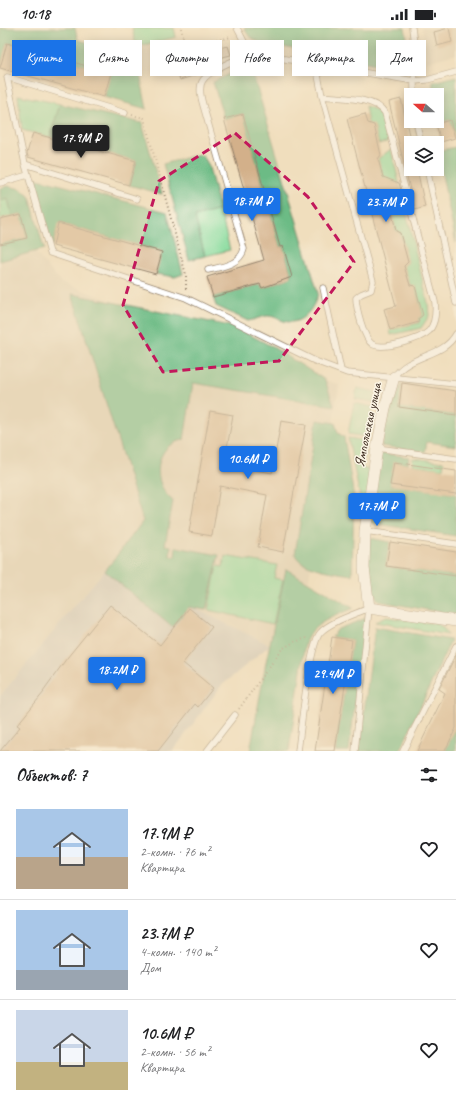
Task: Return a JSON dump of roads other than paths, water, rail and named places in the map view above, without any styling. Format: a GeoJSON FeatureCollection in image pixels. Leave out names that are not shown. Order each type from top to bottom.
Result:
{"type":"FeatureCollection","features":[{"type":"Feature","properties":{"kind":"street","name":"Ямпольская улица"},"geometry":{"type":"LineString","coordinates":[[370,608],[364,568],[365,531],[377,448],[385,408],[394,377]]}},
{"type":"Feature","properties":{"kind":"street"},"geometry":{"type":"LineString","coordinates":[[370,608],[456,621]]}},
{"type":"Feature","properties":{"kind":"lane"},"geometry":{"type":"LineString","coordinates":[[237,28],[243,40]]}},
{"type":"Feature","properties":{"kind":"lane"},"geometry":{"type":"LineString","coordinates":[[412,28],[416,58],[414,88]]}},
{"type":"Feature","properties":{"kind":"lane"},"geometry":{"type":"LineString","coordinates":[[208,270],[236,261],[243,254],[244,249],[203,105],[200,89],[202,81],[230,64]]}},
{"type":"Feature","properties":{"kind":"lane"},"geometry":{"type":"LineString","coordinates":[[368,74],[414,82],[456,72]]}},
{"type":"Feature","properties":{"kind":"lane"},"geometry":{"type":"LineString","coordinates":[[317,76],[317,86],[322,96],[373,281],[371,290],[356,298],[366,338],[372,344],[380,347],[418,338],[424,335],[433,325],[435,317],[435,302],[385,113],[381,108],[369,102],[322,96]]}},
{"type":"Feature","properties":{"kind":"lane"},"geometry":{"type":"LineString","coordinates":[[125,113],[7,77],[25,164],[50,254],[186,298],[315,361],[341,370],[351,373],[456,384]]}},
{"type":"Feature","properties":{"kind":"lane"},"geometry":{"type":"LineString","coordinates":[[25,164],[137,198]]}},
{"type":"Feature","properties":{"kind":"lane"},"geometry":{"type":"LineString","coordinates":[[0,183],[28,175]]}},
{"type":"Feature","properties":{"kind":"lane"},"geometry":{"type":"LineString","coordinates":[[429,176],[456,303]]}},
{"type":"Feature","properties":{"kind":"lane"},"geometry":{"type":"LineString","coordinates":[[323,288],[341,370]]}},
{"type":"Feature","properties":{"kind":"lane"},"geometry":{"type":"LineString","coordinates":[[394,377],[405,365],[442,348],[456,334]]}},
{"type":"Feature","properties":{"kind":"lane"},"geometry":{"type":"LineString","coordinates":[[377,448],[456,460]]}},
{"type":"Feature","properties":{"kind":"lane"},"geometry":{"type":"LineString","coordinates":[[365,531],[456,544]]}},
{"type":"Feature","properties":{"kind":"lane"},"geometry":{"type":"LineString","coordinates":[[298,751],[311,658],[318,636],[328,626],[370,608],[355,751]]}},
{"type":"Feature","properties":{"kind":"lane"},"geometry":{"type":"LineString","coordinates":[[403,751],[456,646]]}},
{"type":"Feature","properties":{"kind":"lane"},"geometry":{"type":"LineString","coordinates":[[207,751],[235,715]]}}]}
